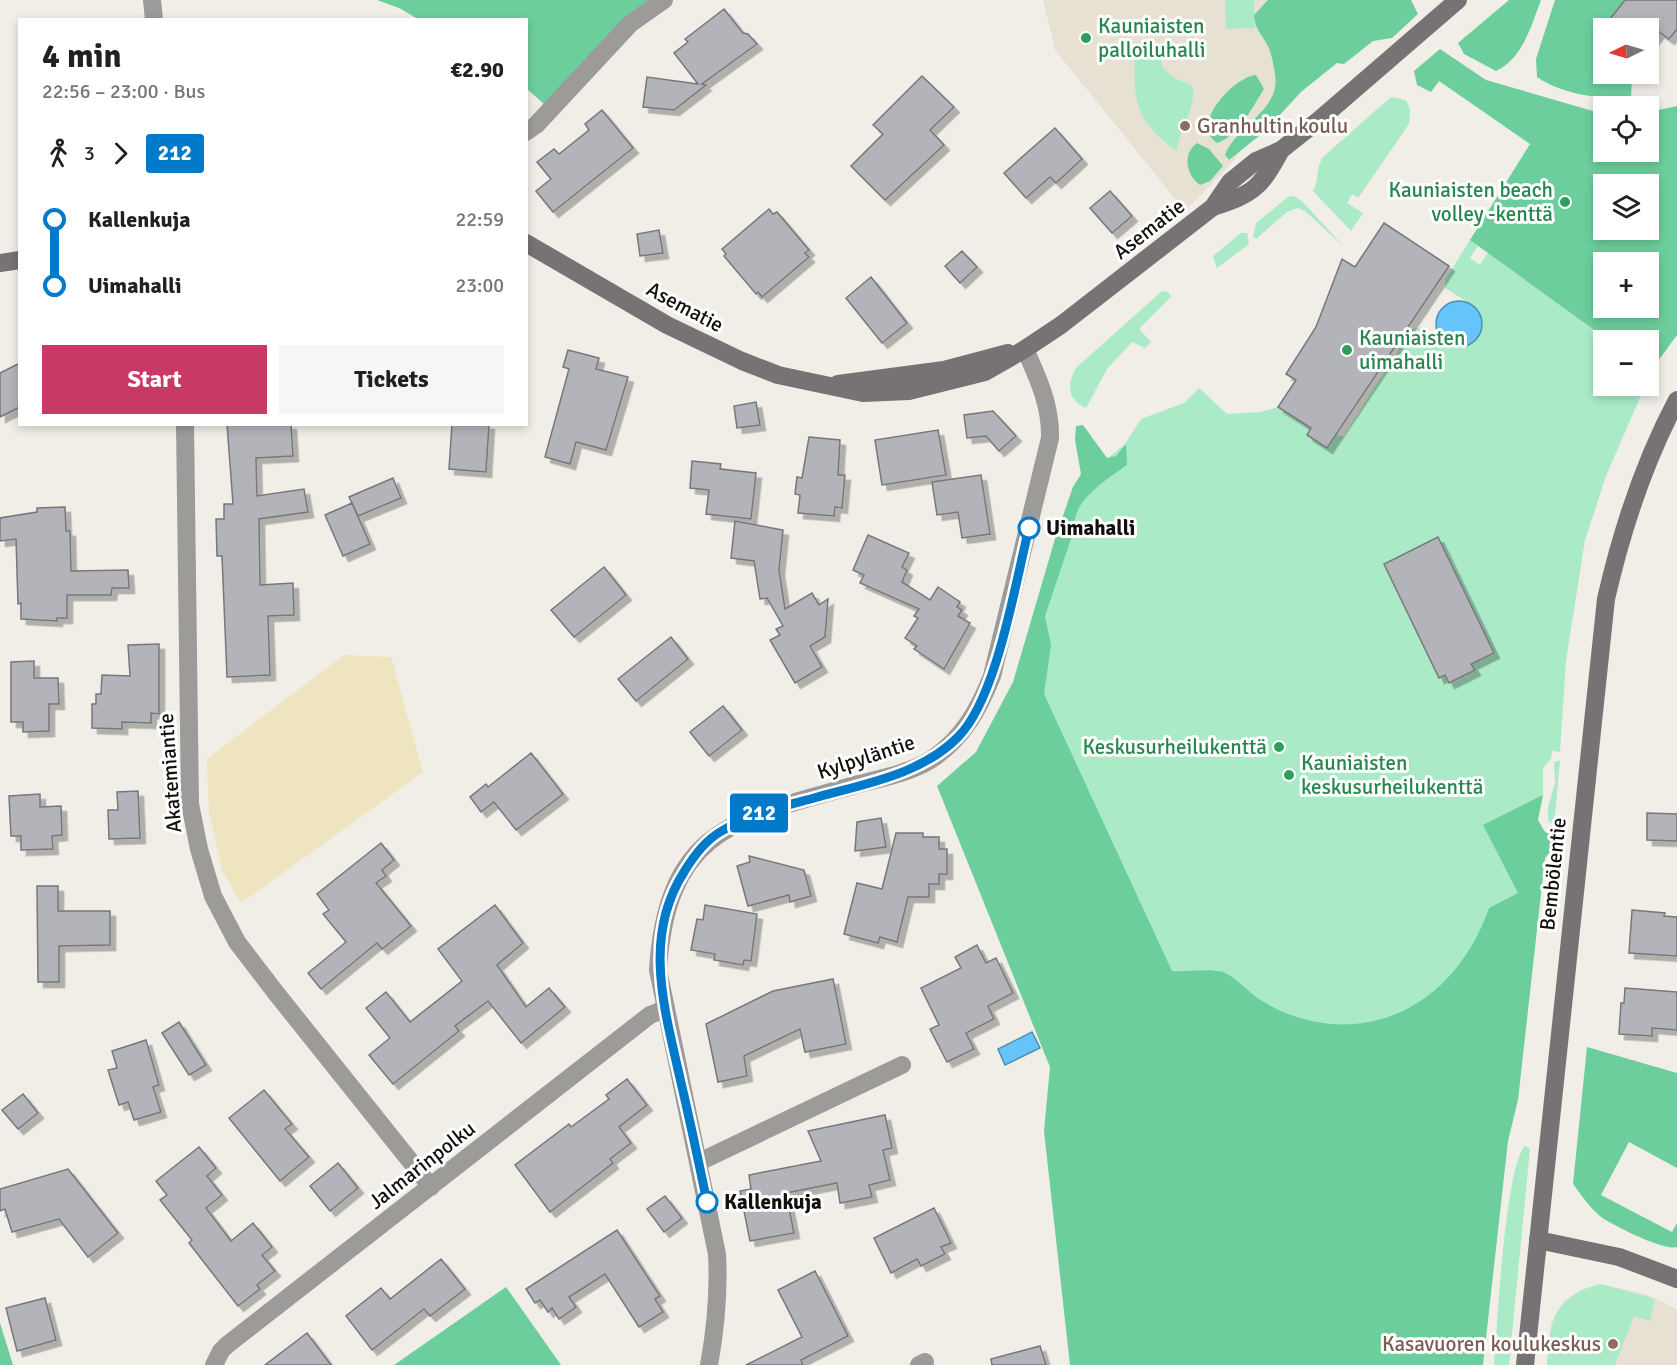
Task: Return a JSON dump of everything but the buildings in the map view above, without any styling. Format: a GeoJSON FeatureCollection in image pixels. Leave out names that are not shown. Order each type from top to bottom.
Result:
{"type":"FeatureCollection","features":[{"type":"Feature","properties":{"kind":"street"},"geometry":{"type":"LineString","coordinates":[[152,0],[154,18]]}},
{"type":"Feature","properties":{"kind":"street"},"geometry":{"type":"LineString","coordinates":[[528,131],[536,125],[630,24],[664,0]]}},
{"type":"Feature","properties":{"kind":"street","name":"Asematie"},"geometry":{"type":"LineString","coordinates":[[528,244],[667,325],[717,350],[778,375],[834,385],[866,378],[944,370],[1024,349],[1061,325],[1213,207],[1230,182],[1256,161],[1281,150],[1458,0]]}},
{"type":"Feature","properties":{"kind":"street"},"geometry":{"type":"LineString","coordinates":[[0,263],[18,260]]}},
{"type":"Feature","properties":{"kind":"street","name":"Kylpyläntie"},"geometry":{"type":"LineString","coordinates":[[710,1365],[719,1288],[717,1254],[665,1009],[659,960],[661,930],[671,893],[694,857],[718,833],[748,816],[895,774],[931,760],[959,737],[979,708],[993,676],[1050,438],[1051,420],[1047,403],[1024,349]]}},
{"type":"Feature","properties":{"kind":"street","name":"Bembölentie"},"geometry":{"type":"LineString","coordinates":[[1526,1365],[1606,599],[1615,556],[1642,472],[1677,400]]}},
{"type":"Feature","properties":{"kind":"street","name":"Akatemiantie"},"geometry":{"type":"LineString","coordinates":[[185,426],[190,804],[198,849],[213,896],[237,942],[269,985],[431,1187]]}},
{"type":"Feature","properties":{"kind":"street","name":"Jalmarinpolku"},"geometry":{"type":"LineString","coordinates":[[214,1365],[221,1350],[227,1345],[650,1015],[665,1009]]}},
{"type":"Feature","properties":{"kind":"street"},"geometry":{"type":"LineString","coordinates":[[699,1162],[902,1065]]}},
{"type":"Feature","properties":{"kind":"street"},"geometry":{"type":"LineString","coordinates":[[1538,1240],[1619,1257],[1677,1279]]}},
{"type":"Feature","properties":{"kind":"shaded area","name":"Granhultin koulu"},"geometry":{"type":"Polygon","coordinates":[[[1043,0],[1319,0],[1275,91],[1234,161],[1185,211],[1055,50],[1043,0]]]}},
{"type":"Feature","properties":{"kind":"shaded area","name":"Kasavuoren koulukeskus"},"geometry":{"type":"Polygon","coordinates":[[[1601,1284],[1645,1294],[1677,1309],[1677,1365],[1547,1365],[1551,1322],[1564,1301],[1582,1289],[1601,1284]]]}},
{"type":"Feature","properties":{"kind":"green space"},"geometry":{"type":"Polygon","coordinates":[[[377,0],[653,0],[545,105],[528,90],[528,18],[416,18],[399,8],[377,0]]]}},
{"type":"Feature","properties":{"kind":"green space"},"geometry":{"type":"Polygon","coordinates":[[[1225,0],[1254,0],[1255,28],[1226,29],[1225,0]]]}},
{"type":"Feature","properties":{"kind":"green space"},"geometry":{"type":"Polygon","coordinates":[[[1268,0],[1411,0],[1418,14],[1392,38],[1373,41],[1344,64],[1337,63],[1301,92],[1264,132],[1229,160],[1225,155],[1230,145],[1264,108],[1275,87],[1271,54],[1258,29],[1254,15],[1268,0]]]}},
{"type":"Feature","properties":{"kind":"green space"},"geometry":{"type":"Polygon","coordinates":[[[1509,0],[1541,0],[1519,50],[1513,58],[1496,71],[1464,54],[1458,43],[1509,0]]]}},
{"type":"Feature","properties":{"kind":"green space"},"geometry":{"type":"Polygon","coordinates":[[[1555,0],[1625,0],[1612,18],[1593,18],[1593,84],[1632,84],[1631,96],[1593,96],[1558,88],[1537,77],[1536,59],[1555,0]]]}},
{"type":"Feature","properties":{"kind":"green space"},"geometry":{"type":"Polygon","coordinates":[[[1134,42],[1160,44],[1162,67],[1174,78],[1192,85],[1192,102],[1177,151],[1161,139],[1142,116],[1136,91],[1134,42]]]}},
{"type":"Feature","properties":{"kind":"green space"},"geometry":{"type":"Polygon","coordinates":[[[1440,49],[1486,80],[1593,111],[1593,162],[1659,162],[1659,110],[1677,106],[1677,335],[1659,360],[1659,330],[1594,330],[1470,240],[1530,144],[1439,81],[1431,92],[1417,85],[1414,71],[1440,49]]]}},
{"type":"Feature","properties":{"kind":"green space"},"geometry":{"type":"Polygon","coordinates":[[[1256,75],[1264,89],[1239,127],[1218,143],[1210,136],[1208,126],[1217,104],[1236,84],[1256,75]]]}},
{"type":"Feature","properties":{"kind":"green space"},"geometry":{"type":"Polygon","coordinates":[[[1391,97],[1406,100],[1410,109],[1409,124],[1358,198],[1352,194],[1347,203],[1363,213],[1351,231],[1313,191],[1319,166],[1323,157],[1391,97]]]}},
{"type":"Feature","properties":{"kind":"green space"},"geometry":{"type":"Polygon","coordinates":[[[1197,143],[1209,149],[1223,166],[1210,181],[1200,185],[1192,176],[1188,164],[1189,153],[1197,143]]]}},
{"type":"Feature","properties":{"kind":"green space"},"geometry":{"type":"Polygon","coordinates":[[[1294,196],[1302,201],[1344,247],[1305,211],[1298,208],[1287,212],[1256,239],[1253,237],[1256,223],[1288,197],[1294,196]]]}},
{"type":"Feature","properties":{"kind":"green space"},"geometry":{"type":"Polygon","coordinates":[[[1241,233],[1247,233],[1249,244],[1217,268],[1213,256],[1241,233]]]}},
{"type":"Feature","properties":{"kind":"green space","name":"Kauniaisten keskusurheilukenttä"},"geometry":{"type":"Polygon","coordinates":[[[1470,240],[1478,246],[1470,258],[1480,265],[1488,253],[1594,330],[1593,396],[1641,396],[1606,476],[1585,540],[1566,661],[1560,752],[1552,751],[1551,759],[1543,768],[1543,795],[1528,804],[1500,1135],[1230,1062],[1058,834],[1033,622],[1055,539],[1073,487],[1125,444],[1141,419],[1184,403],[1199,388],[1227,414],[1260,412],[1278,407],[1311,428],[1307,436],[1327,448],[1336,434],[1343,437],[1412,329],[1421,327],[1446,342],[1472,305],[1445,288],[1445,280],[1470,240]]]}},
{"type":"Feature","properties":{"kind":"green space"},"geometry":{"type":"Polygon","coordinates":[[[1162,291],[1168,292],[1171,297],[1139,329],[1151,342],[1145,348],[1132,342],[1107,369],[1086,408],[1080,405],[1070,391],[1071,380],[1076,368],[1162,291]]]}},
{"type":"Feature","properties":{"kind":"green space"},"geometry":{"type":"Polygon","coordinates":[[[1083,425],[1107,458],[1116,456],[1126,444],[1127,465],[1092,492],[1078,510],[1074,530],[1045,616],[1051,645],[1044,694],[1172,971],[1223,972],[1275,1008],[1322,1023],[1354,1024],[1384,1018],[1412,1006],[1436,989],[1458,966],[1476,939],[1489,908],[1518,893],[1483,825],[1543,795],[1538,820],[1545,832],[1554,836],[1551,851],[1545,858],[1518,1100],[1508,1141],[1483,1365],[1070,1365],[1044,1131],[1050,1067],[937,786],[976,752],[1013,682],[1055,539],[1073,487],[1081,474],[1075,440],[1076,426],[1083,425]]]}},
{"type":"Feature","properties":{"kind":"green space"},"geometry":{"type":"Polygon","coordinates":[[[1560,761],[1554,825],[1548,821],[1548,807],[1555,783],[1554,762],[1560,761]]]}},
{"type":"Feature","properties":{"kind":"green space"},"geometry":{"type":"Polygon","coordinates":[[[1587,1047],[1677,1073],[1677,1168],[1629,1142],[1601,1195],[1672,1232],[1677,1223],[1677,1247],[1652,1242],[1604,1219],[1591,1208],[1573,1184],[1587,1047]]]}},
{"type":"Feature","properties":{"kind":"green space"},"geometry":{"type":"Polygon","coordinates":[[[1525,1146],[1530,1149],[1509,1365],[1494,1365],[1507,1215],[1518,1160],[1525,1146]]]}},
{"type":"Feature","properties":{"kind":"green space","name":"Kasavuoren koulukeskus"},"geometry":{"type":"Polygon","coordinates":[[[1601,1284],[1655,1299],[1650,1321],[1634,1316],[1615,1365],[1547,1365],[1553,1323],[1563,1303],[1585,1289],[1601,1284]]]}},
{"type":"Feature","properties":{"kind":"green space"},"geometry":{"type":"Polygon","coordinates":[[[506,1287],[561,1365],[394,1365],[506,1287]]]}},
{"type":"Feature","properties":{"kind":"green space"},"geometry":{"type":"Polygon","coordinates":[[[0,1323],[13,1365],[0,1365],[0,1323]]]}},
{"type":"Feature","properties":{"kind":"sand"},"geometry":{"type":"Polygon","coordinates":[[[344,655],[391,657],[423,772],[241,903],[222,870],[209,812],[207,759],[344,655]]]}},
{"type":"Feature","properties":{"kind":"water"},"geometry":{"type":"Polygon","coordinates":[[[1459,301],[1475,308],[1482,324],[1475,340],[1459,347],[1443,340],[1436,324],[1443,308],[1459,301]]]}},
{"type":"Feature","properties":{"kind":"water"},"geometry":{"type":"Polygon","coordinates":[[[1032,1032],[1040,1048],[1005,1065],[998,1049],[1032,1032]]]}},
{"type":"Feature","properties":{"kind":"bus line","name":"212"},"geometry":{"type":"LineString","coordinates":[[707,1202],[658,970],[661,930],[671,893],[694,857],[718,833],[748,816],[895,774],[931,760],[959,737],[979,708],[993,676],[1029,528]]}},
{"type":"Feature","properties":{"kind":"place","name":"Kauniaisten palloiluhalli"},"geometry":{"type":"Point","coordinates":[1086,38]}},
{"type":"Feature","properties":{"kind":"place","name":"Granhultin koulu"},"geometry":{"type":"Point","coordinates":[1185,126]}},
{"type":"Feature","properties":{"kind":"place","name":"Kauniaisten beach volley -kenttä"},"geometry":{"type":"Point","coordinates":[1565,202]}},
{"type":"Feature","properties":{"kind":"place","name":"Kauniaisten uimahalli"},"geometry":{"type":"Point","coordinates":[1347,350]}},
{"type":"Feature","properties":{"kind":"place","name":"Uimahalli"},"geometry":{"type":"Point","coordinates":[1029,528]}},
{"type":"Feature","properties":{"kind":"place","name":"Keskusurheilukenttä"},"geometry":{"type":"Point","coordinates":[1279,747]}},
{"type":"Feature","properties":{"kind":"place","name":"Kauniaisten keskusurheilukenttä"},"geometry":{"type":"Point","coordinates":[1289,775]}},
{"type":"Feature","properties":{"kind":"place","name":"Kallenkuja"},"geometry":{"type":"Point","coordinates":[707,1202]}},
{"type":"Feature","properties":{"kind":"place","name":"Kasavuoren koulukeskus"},"geometry":{"type":"Point","coordinates":[1613,1344]}}]}
